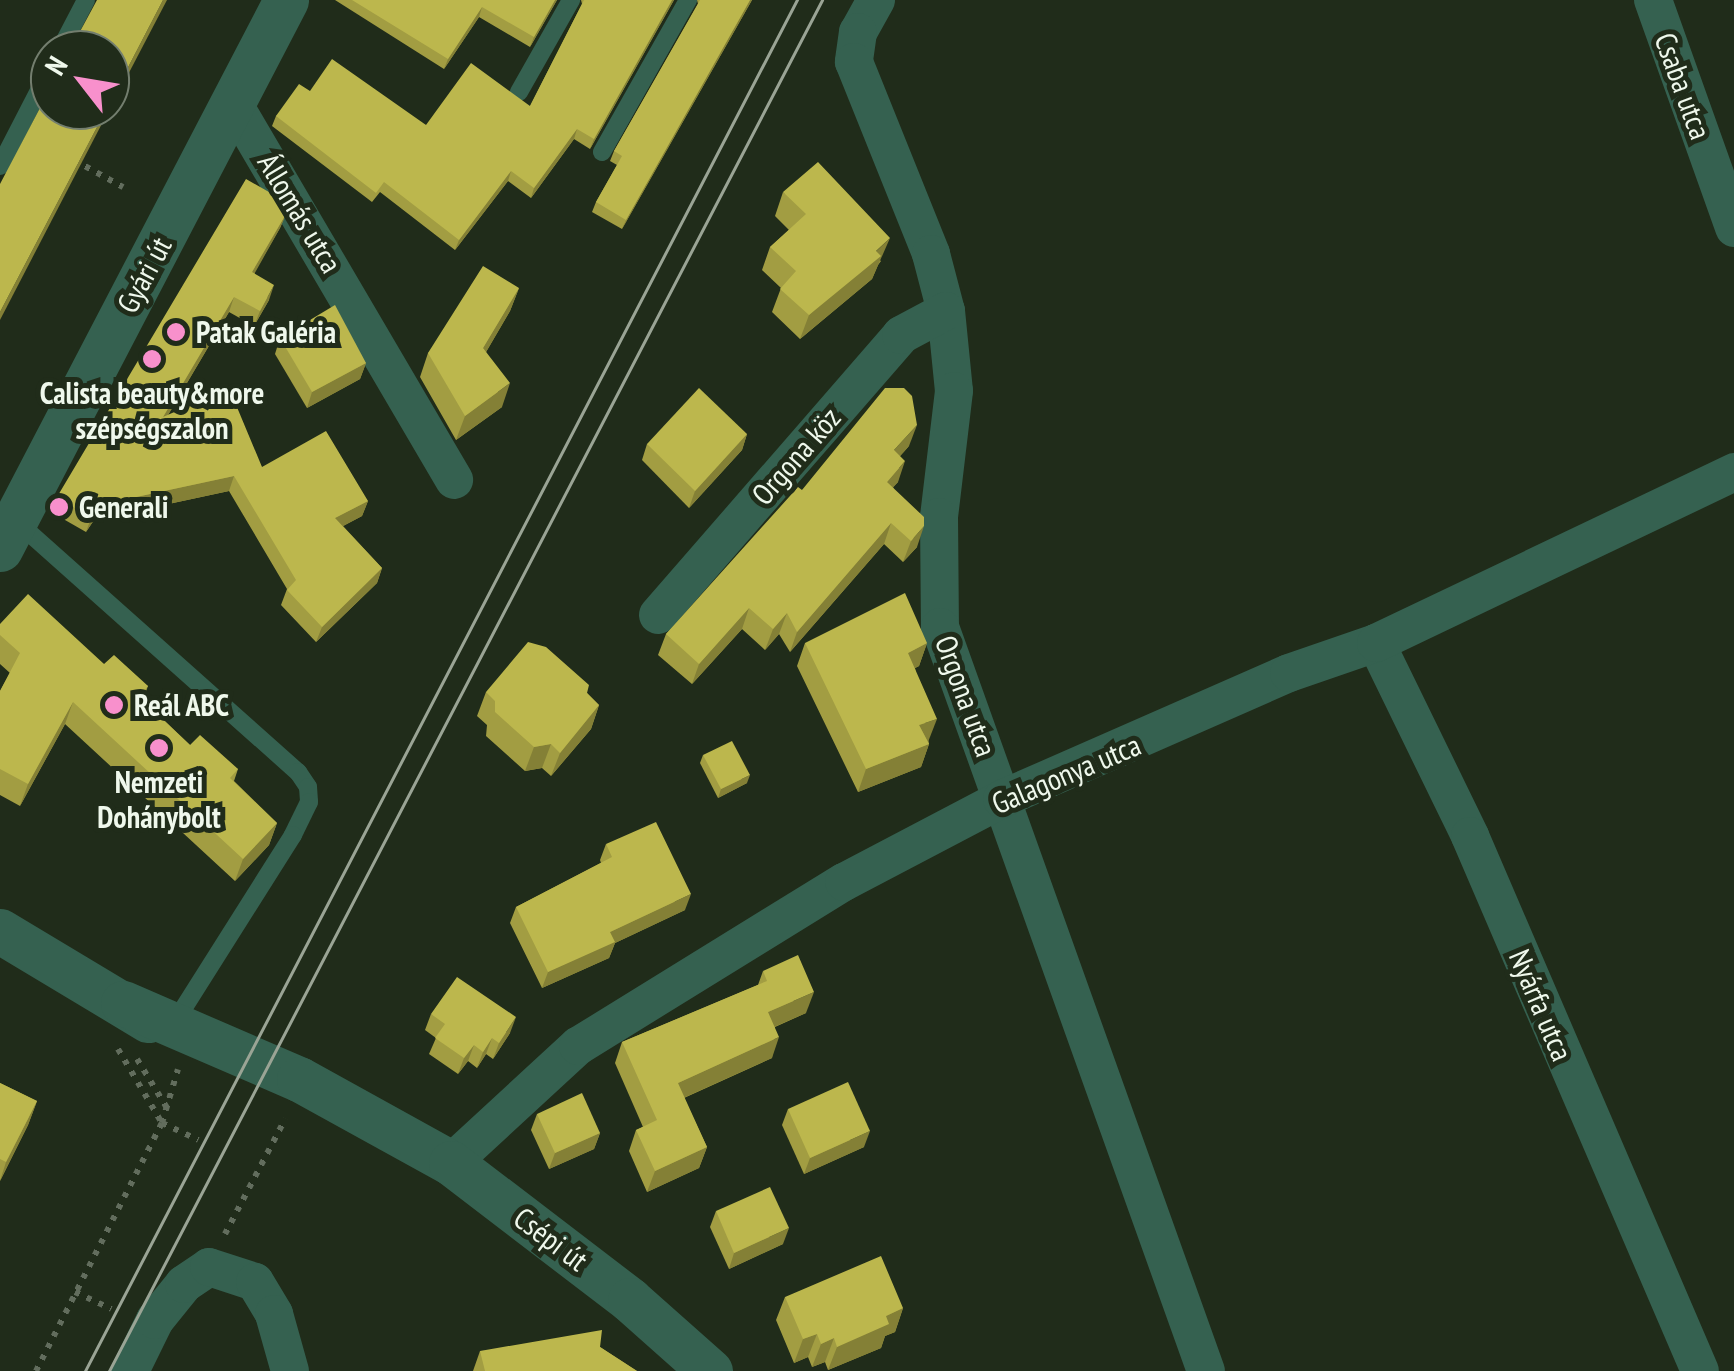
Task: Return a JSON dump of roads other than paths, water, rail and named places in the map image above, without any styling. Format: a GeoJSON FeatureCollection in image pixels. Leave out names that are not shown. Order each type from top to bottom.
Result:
{"type":"FeatureCollection","features":[{"type":"Feature","properties":{"kind":"street","name":"Gyári út"},"geometry":{"type":"LineString","coordinates":[[8,535],[286,0]]}},
{"type":"Feature","properties":{"kind":"street","name":"Orgona utca"},"geometry":{"type":"LineString","coordinates":[[876,0],[858,32],[854,62],[862,95],[931,254],[946,311],[954,391],[939,516],[940,627],[1206,1371]]}},
{"type":"Feature","properties":{"kind":"street","name":"Csaba utca"},"geometry":{"type":"LineString","coordinates":[[1653,0],[1734,228]]}},
{"type":"Feature","properties":{"kind":"street","name":"Állomás utca"},"geometry":{"type":"LineString","coordinates":[[233,103],[454,480]]}},
{"type":"Feature","properties":{"kind":"street","name":"Orgona köz"},"geometry":{"type":"LineString","coordinates":[[658,615],[901,335],[946,311]]}},
{"type":"Feature","properties":{"kind":"street","name":"Galagonya utca"},"geometry":{"type":"LineString","coordinates":[[450,1163],[578,1046],[691,971],[1002,799],[1376,642],[1734,472]]}},
{"type":"Feature","properties":{"kind":"street","name":"Nyárfa utca"},"geometry":{"type":"LineString","coordinates":[[1376,642],[1470,836],[1700,1371]]}},
{"type":"Feature","properties":{"kind":"street","name":"Csépi út"},"geometry":{"type":"LineString","coordinates":[[0,931],[120,1027],[282,1101],[379,1126]]}},
{"type":"Feature","properties":{"kind":"street","name":"Csépi út"},"geometry":{"type":"LineString","coordinates":[[120,1027],[300,1078],[450,1163],[630,1300],[710,1371]]}},
{"type":"Feature","properties":{"kind":"street"},"geometry":{"type":"LineString","coordinates":[[130,1371],[155,1320],[184,1284],[210,1267],[255,1282],[274,1314],[290,1371]]}},
{"type":"Feature","properties":{"kind":"lane"},"geometry":{"type":"LineString","coordinates":[[70,30],[86,0]]}},
{"type":"Feature","properties":{"kind":"lane"},"geometry":{"type":"LineString","coordinates":[[518,92],[571,0]]}},
{"type":"Feature","properties":{"kind":"lane"},"geometry":{"type":"LineString","coordinates":[[602,152],[688,0]]}},
{"type":"Feature","properties":{"kind":"lane"},"geometry":{"type":"LineString","coordinates":[[0,166],[30,108]]}},
{"type":"Feature","properties":{"kind":"lane"},"geometry":{"type":"LineString","coordinates":[[8,535],[298,772],[308,787],[309,802],[293,835],[177,1043]]}},
{"type":"Feature","properties":{"kind":"tram line"},"geometry":{"type":"LineString","coordinates":[[85,1371],[797,0]]}},
{"type":"Feature","properties":{"kind":"tram line"},"geometry":{"type":"LineString","coordinates":[[109,1371],[822,0]]}},
{"type":"Feature","properties":{"kind":"place","name":"Patak Galéria"},"geometry":{"type":"Point","coordinates":[176,332]}},
{"type":"Feature","properties":{"kind":"place","name":"Calista beauty&more szépségszalon"},"geometry":{"type":"Point","coordinates":[152,359]}},
{"type":"Feature","properties":{"kind":"place","name":"Generali"},"geometry":{"type":"Point","coordinates":[59,507]}},
{"type":"Feature","properties":{"kind":"place","name":"Reál ABC"},"geometry":{"type":"Point","coordinates":[114,705]}},
{"type":"Feature","properties":{"kind":"place","name":"Nemzeti Dohánybolt"},"geometry":{"type":"Point","coordinates":[159,748]}}]}
